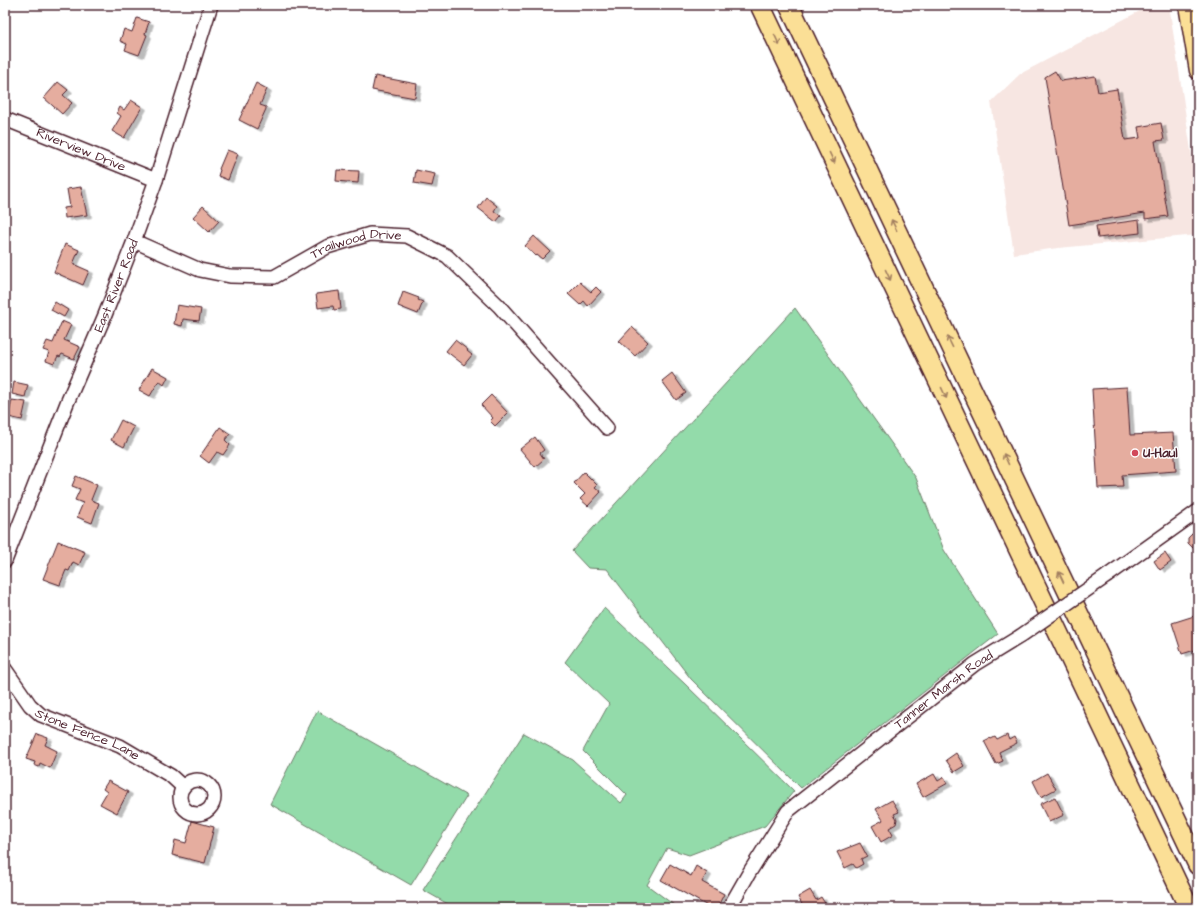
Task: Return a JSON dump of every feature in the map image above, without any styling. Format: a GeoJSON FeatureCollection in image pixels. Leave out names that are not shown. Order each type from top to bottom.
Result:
{"type":"FeatureCollection","features":[{"type":"Feature","properties":{"kind":"highway"},"geometry":{"type":"LineString","coordinates":[[760,5],[1189,908]]}},
{"type":"Feature","properties":{"kind":"highway"},"geometry":{"type":"LineString","coordinates":[[789,5],[1198,865]]}},
{"type":"Feature","properties":{"kind":"highway"},"geometry":{"type":"LineString","coordinates":[[1089,636],[1198,841]]}},
{"type":"Feature","properties":{"kind":"main road"},"geometry":{"type":"LineString","coordinates":[[1187,5],[1198,71]]}},
{"type":"Feature","properties":{"kind":"street","name":"East River Road"},"geometry":{"type":"LineString","coordinates":[[5,561],[67,403],[105,315],[134,241],[156,180],[211,5]]}},
{"type":"Feature","properties":{"kind":"street","name":"Riverview Drive"},"geometry":{"type":"LineString","coordinates":[[5,119],[156,180]]}},
{"type":"Feature","properties":{"kind":"street","name":"Trailwood Drive"},"geometry":{"type":"LineString","coordinates":[[134,241],[200,270],[230,276],[274,277],[327,247],[341,242],[370,234],[407,236],[447,256],[499,306],[607,428]]}},
{"type":"Feature","properties":{"kind":"street","name":"Tanner Marsh Road"},"geometry":{"type":"LineString","coordinates":[[729,908],[748,873],[788,811],[975,664],[1019,637],[1198,511]]}},
{"type":"Feature","properties":{"kind":"street","name":"Stone Fence Lane"},"geometry":{"type":"LineString","coordinates":[[5,669],[30,705],[41,715],[120,746],[171,776],[183,787]]}},
{"type":"Feature","properties":{"kind":"shaded area"},"geometry":{"type":"Polygon","coordinates":[[[1151,5],[1169,5],[1198,197],[1198,235],[1058,248],[1014,254],[991,102],[1020,74],[1151,5]]]}},
{"type":"Feature","properties":{"kind":"green space"},"geometry":{"type":"Polygon","coordinates":[[[795,308],[916,478],[944,550],[998,634],[801,788],[691,679],[607,569],[588,568],[572,551],[795,308]]]}},
{"type":"Feature","properties":{"kind":"green space"},"geometry":{"type":"Polygon","coordinates":[[[604,608],[685,684],[794,791],[765,826],[689,855],[667,848],[647,885],[678,908],[455,908],[423,890],[524,733],[573,760],[621,803],[627,795],[583,751],[609,704],[565,662],[604,608]]]}},
{"type":"Feature","properties":{"kind":"green space"},"geometry":{"type":"Polygon","coordinates":[[[317,711],[467,796],[411,885],[270,804],[317,711]]]}},
{"type":"Feature","properties":{"kind":"building"},"geometry":{"type":"Polygon","coordinates":[[[137,18],[149,22],[145,34],[147,35],[139,55],[125,50],[127,44],[120,41],[124,29],[132,32],[137,18]]]}},
{"type":"Feature","properties":{"kind":"building"},"geometry":{"type":"Polygon","coordinates":[[[1055,71],[1061,81],[1095,76],[1098,92],[1117,89],[1125,140],[1140,138],[1138,127],[1161,123],[1164,140],[1155,141],[1168,216],[1145,219],[1145,213],[1069,225],[1045,77],[1055,71]]]}},
{"type":"Feature","properties":{"kind":"building"},"geometry":{"type":"Polygon","coordinates":[[[375,76],[417,84],[415,98],[372,90],[375,76]]]}},
{"type":"Feature","properties":{"kind":"building"},"geometry":{"type":"Polygon","coordinates":[[[58,82],[68,90],[63,95],[72,103],[62,114],[44,98],[58,82]]]}},
{"type":"Feature","properties":{"kind":"building"},"geometry":{"type":"Polygon","coordinates":[[[256,83],[267,89],[260,105],[266,107],[266,109],[257,129],[239,120],[256,83]]]}},
{"type":"Feature","properties":{"kind":"building"},"geometry":{"type":"Polygon","coordinates":[[[131,100],[142,107],[124,138],[112,131],[121,116],[117,113],[120,107],[124,110],[131,100]]]}},
{"type":"Feature","properties":{"kind":"building"},"geometry":{"type":"Polygon","coordinates":[[[227,150],[238,154],[228,180],[218,176],[219,169],[227,150]]]}},
{"type":"Feature","properties":{"kind":"building"},"geometry":{"type":"Polygon","coordinates":[[[337,170],[359,171],[358,183],[336,181],[337,170]]]}},
{"type":"Feature","properties":{"kind":"building"},"geometry":{"type":"Polygon","coordinates":[[[416,170],[435,174],[432,186],[414,183],[416,170]]]}},
{"type":"Feature","properties":{"kind":"building"},"geometry":{"type":"Polygon","coordinates":[[[81,187],[87,215],[65,218],[64,208],[70,207],[67,189],[81,187]]]}},
{"type":"Feature","properties":{"kind":"building"},"geometry":{"type":"Polygon","coordinates":[[[486,197],[497,206],[494,211],[501,216],[496,222],[478,208],[486,197]]]}},
{"type":"Feature","properties":{"kind":"building"},"geometry":{"type":"Polygon","coordinates":[[[203,206],[219,221],[209,232],[193,217],[203,206]]]}},
{"type":"Feature","properties":{"kind":"building"},"geometry":{"type":"Polygon","coordinates":[[[1139,220],[1140,233],[1098,238],[1096,226],[1139,220]]]}},
{"type":"Feature","properties":{"kind":"building"},"geometry":{"type":"Polygon","coordinates":[[[534,236],[550,251],[542,259],[537,255],[536,256],[525,246],[534,236]]]}},
{"type":"Feature","properties":{"kind":"building"},"geometry":{"type":"Polygon","coordinates":[[[65,244],[79,250],[73,264],[89,271],[83,285],[54,272],[65,244]]]}},
{"type":"Feature","properties":{"kind":"building"},"geometry":{"type":"Polygon","coordinates":[[[580,282],[591,292],[596,287],[601,292],[588,306],[584,301],[580,305],[568,294],[580,282]]]}},
{"type":"Feature","properties":{"kind":"building"},"geometry":{"type":"Polygon","coordinates":[[[339,291],[341,309],[334,310],[333,306],[318,308],[316,294],[339,291]]]}},
{"type":"Feature","properties":{"kind":"building"},"geometry":{"type":"Polygon","coordinates":[[[403,292],[419,298],[418,300],[423,302],[418,314],[398,306],[403,292]]]}},
{"type":"Feature","properties":{"kind":"building"},"geometry":{"type":"Polygon","coordinates":[[[55,302],[68,310],[64,317],[51,310],[55,302]]]}},
{"type":"Feature","properties":{"kind":"building"},"geometry":{"type":"Polygon","coordinates":[[[177,305],[201,309],[199,321],[183,319],[182,326],[174,324],[177,305]]]}},
{"type":"Feature","properties":{"kind":"building"},"geometry":{"type":"Polygon","coordinates":[[[62,321],[71,325],[64,340],[80,347],[74,359],[62,354],[60,357],[58,356],[54,364],[46,361],[49,352],[43,350],[47,341],[53,343],[62,321]]]}},
{"type":"Feature","properties":{"kind":"building"},"geometry":{"type":"Polygon","coordinates":[[[632,327],[648,342],[635,356],[619,341],[632,327]]]}},
{"type":"Feature","properties":{"kind":"building"},"geometry":{"type":"Polygon","coordinates":[[[455,340],[472,355],[464,365],[446,351],[455,340]]]}},
{"type":"Feature","properties":{"kind":"building"},"geometry":{"type":"Polygon","coordinates":[[[152,368],[168,377],[164,385],[159,381],[150,396],[139,390],[152,368]]]}},
{"type":"Feature","properties":{"kind":"building"},"geometry":{"type":"Polygon","coordinates":[[[672,373],[686,393],[676,400],[662,381],[672,373]]]}},
{"type":"Feature","properties":{"kind":"building"},"geometry":{"type":"Polygon","coordinates":[[[14,382],[28,385],[25,397],[12,394],[14,382]]]}},
{"type":"Feature","properties":{"kind":"building","name":"U-Haul"},"geometry":{"type":"Polygon","coordinates":[[[1127,387],[1130,435],[1173,433],[1176,471],[1122,475],[1123,487],[1098,488],[1092,389],[1127,387]]]}},
{"type":"Feature","properties":{"kind":"building"},"geometry":{"type":"Polygon","coordinates":[[[491,395],[508,413],[495,426],[490,421],[493,418],[481,405],[491,395]]]}},
{"type":"Feature","properties":{"kind":"building"},"geometry":{"type":"Polygon","coordinates":[[[12,400],[26,402],[22,420],[8,417],[12,400]]]}},
{"type":"Feature","properties":{"kind":"building"},"geometry":{"type":"Polygon","coordinates":[[[121,420],[134,427],[124,447],[111,440],[121,420]]]}},
{"type":"Feature","properties":{"kind":"building"},"geometry":{"type":"Polygon","coordinates":[[[220,427],[230,434],[225,440],[230,445],[223,455],[217,452],[209,463],[200,456],[220,427]]]}},
{"type":"Feature","properties":{"kind":"building"},"geometry":{"type":"Polygon","coordinates":[[[535,437],[544,450],[540,453],[544,459],[535,467],[520,449],[535,437]]]}},
{"type":"Feature","properties":{"kind":"building"},"geometry":{"type":"Polygon","coordinates":[[[584,472],[597,485],[595,487],[601,492],[588,506],[580,499],[585,494],[574,483],[584,472]]]}},
{"type":"Feature","properties":{"kind":"building"},"geometry":{"type":"Polygon","coordinates":[[[76,476],[97,485],[91,500],[99,503],[92,523],[77,517],[83,503],[75,500],[80,489],[72,486],[76,476]]]}},
{"type":"Feature","properties":{"kind":"building"},"geometry":{"type":"Polygon","coordinates":[[[1194,532],[1198,533],[1198,548],[1193,548],[1188,543],[1188,538],[1194,532]]]}},
{"type":"Feature","properties":{"kind":"building"},"geometry":{"type":"Polygon","coordinates":[[[58,541],[85,552],[79,565],[73,562],[69,571],[66,570],[60,585],[43,579],[58,541]]]}},
{"type":"Feature","properties":{"kind":"building"},"geometry":{"type":"Polygon","coordinates":[[[1165,553],[1171,562],[1160,570],[1154,561],[1165,553]]]}},
{"type":"Feature","properties":{"kind":"building"},"geometry":{"type":"Polygon","coordinates":[[[1194,616],[1198,627],[1198,649],[1182,654],[1172,623],[1194,616]]]}},
{"type":"Feature","properties":{"kind":"building"},"geometry":{"type":"Polygon","coordinates":[[[37,734],[48,738],[45,745],[57,751],[50,768],[40,763],[39,767],[34,765],[35,762],[26,759],[37,734]]]}},
{"type":"Feature","properties":{"kind":"building"},"geometry":{"type":"Polygon","coordinates":[[[1007,735],[1009,740],[1014,737],[1017,743],[999,752],[1003,761],[996,764],[984,741],[995,737],[997,740],[1007,735]]]}},
{"type":"Feature","properties":{"kind":"building"},"geometry":{"type":"Polygon","coordinates":[[[956,753],[964,766],[954,772],[946,760],[956,753]]]}},
{"type":"Feature","properties":{"kind":"building"},"geometry":{"type":"Polygon","coordinates":[[[1047,773],[1056,789],[1041,797],[1033,781],[1047,773]]]}},
{"type":"Feature","properties":{"kind":"building"},"geometry":{"type":"Polygon","coordinates":[[[934,774],[938,781],[944,777],[948,783],[923,797],[916,784],[934,774]]]}},
{"type":"Feature","properties":{"kind":"building"},"geometry":{"type":"Polygon","coordinates":[[[108,781],[128,792],[117,813],[100,804],[107,792],[103,789],[108,781]]]}},
{"type":"Feature","properties":{"kind":"building"},"geometry":{"type":"Polygon","coordinates":[[[1055,797],[1064,815],[1049,822],[1040,804],[1055,797]]]}},
{"type":"Feature","properties":{"kind":"building"},"geometry":{"type":"Polygon","coordinates":[[[892,800],[899,812],[894,814],[897,819],[896,824],[889,828],[893,835],[881,842],[872,826],[883,820],[876,809],[892,800]]]}},
{"type":"Feature","properties":{"kind":"building"},"geometry":{"type":"Polygon","coordinates":[[[192,821],[214,827],[205,863],[172,855],[175,840],[186,843],[192,821]]]}},
{"type":"Feature","properties":{"kind":"building"},"geometry":{"type":"Polygon","coordinates":[[[860,843],[867,856],[861,859],[863,864],[856,868],[853,864],[845,868],[837,852],[860,843]]]}},
{"type":"Feature","properties":{"kind":"building"},"geometry":{"type":"Polygon","coordinates":[[[670,864],[691,876],[696,866],[707,873],[702,882],[724,894],[717,908],[711,908],[661,880],[670,864]]]}},
{"type":"Feature","properties":{"kind":"building"},"geometry":{"type":"Polygon","coordinates":[[[810,890],[816,900],[821,897],[828,908],[804,908],[798,897],[810,890]]]}},
{"type":"Feature","properties":{"kind":"place","name":"U-Haul"},"geometry":{"type":"Point","coordinates":[1135,453]}}]}
